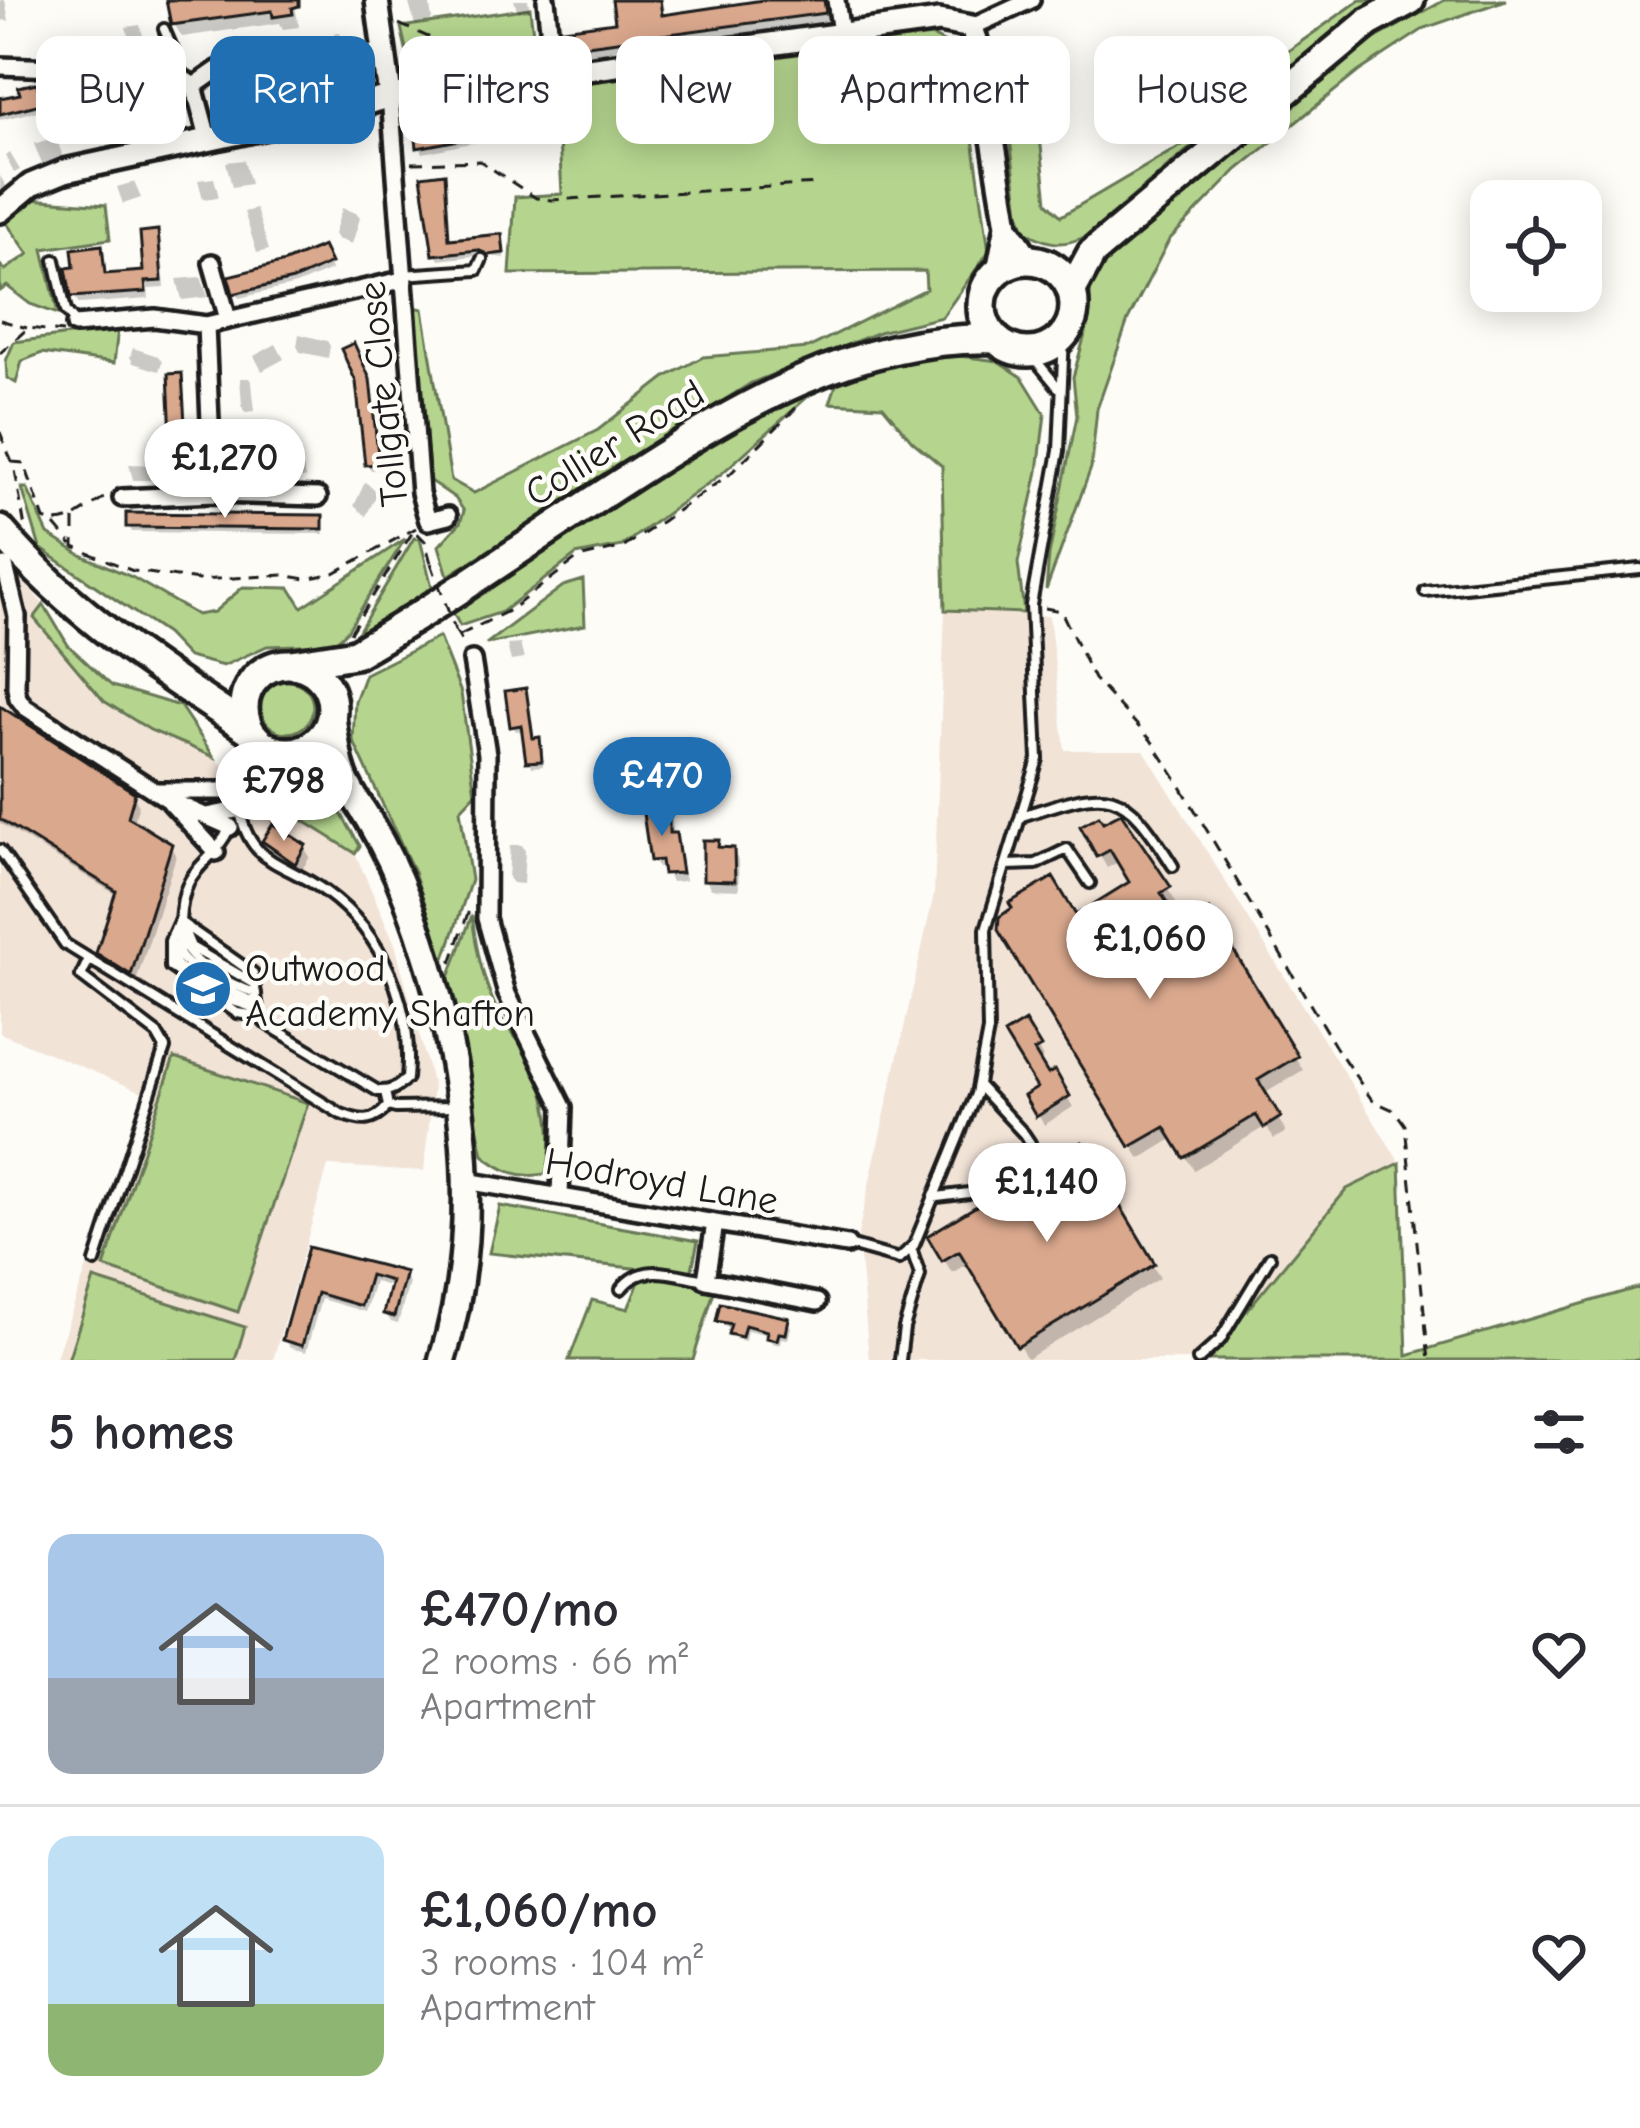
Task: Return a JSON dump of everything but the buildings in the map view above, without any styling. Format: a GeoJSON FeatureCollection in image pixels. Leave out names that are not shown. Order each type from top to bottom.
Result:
{"type":"FeatureCollection","features":[{"type":"Feature","properties":{"kind":"highway"},"geometry":{"type":"LineString","coordinates":[[1072,290],[1092,253],[1369,22],[1410,0]]}},
{"type":"Feature","properties":{"kind":"highway"},"geometry":{"type":"LineString","coordinates":[[1036,261],[1065,278],[1072,290],[1074,314],[1064,335],[1042,350],[1029,352],[996,339],[982,309],[985,288],[998,271],[1036,261],[1092,253]]}},
{"type":"Feature","properties":{"kind":"highway","name":"Collier Road"},"geometry":{"type":"LineString","coordinates":[[935,340],[982,309]]}},
{"type":"Feature","properties":{"kind":"highway","name":"Collier Road"},"geometry":{"type":"LineString","coordinates":[[291,664],[344,656],[753,403],[842,362],[935,340],[996,339]]}},
{"type":"Feature","properties":{"kind":"highway"},"geometry":{"type":"LineString","coordinates":[[0,530],[13,561],[124,645],[271,743],[316,742],[332,708],[344,656]]}},
{"type":"Feature","properties":{"kind":"highway"},"geometry":{"type":"LineString","coordinates":[[187,686],[223,686],[255,677],[272,666],[291,664],[314,672],[329,692],[332,708]]}},
{"type":"Feature","properties":{"kind":"highway"},"geometry":{"type":"LineString","coordinates":[[255,677],[243,702],[271,743]]}},
{"type":"Feature","properties":{"kind":"main road"},"geometry":{"type":"LineString","coordinates":[[332,708],[344,778],[407,899],[436,990],[460,1107],[466,1181],[463,1246],[442,1360]]}},
{"type":"Feature","properties":{"kind":"main road"},"geometry":{"type":"LineString","coordinates":[[271,743],[344,778]]}},
{"type":"Feature","properties":{"kind":"street"},"geometry":{"type":"LineString","coordinates":[[546,0],[550,36]]}},
{"type":"Feature","properties":{"kind":"street"},"geometry":{"type":"LineString","coordinates":[[836,0],[841,33]]}},
{"type":"Feature","properties":{"kind":"street"},"geometry":{"type":"LineString","coordinates":[[592,69],[939,21],[972,27],[1030,0]]}},
{"type":"Feature","properties":{"kind":"street"},"geometry":{"type":"LineString","coordinates":[[377,1],[390,96]]}},
{"type":"Feature","properties":{"kind":"street"},"geometry":{"type":"LineString","coordinates":[[972,27],[1006,225],[998,271]]}},
{"type":"Feature","properties":{"kind":"street"},"geometry":{"type":"LineString","coordinates":[[194,86],[217,70],[332,66],[383,50]]}},
{"type":"Feature","properties":{"kind":"street"},"geometry":{"type":"LineString","coordinates":[[0,66],[36,67]]}},
{"type":"Feature","properties":{"kind":"street"},"geometry":{"type":"LineString","coordinates":[[186,81],[194,86],[208,138]]}},
{"type":"Feature","properties":{"kind":"street"},"geometry":{"type":"LineString","coordinates":[[0,211],[31,185],[65,171],[399,95]]}},
{"type":"Feature","properties":{"kind":"street","name":"Tollgate Close"},"geometry":{"type":"LineString","coordinates":[[390,96],[421,526],[448,516]]}},
{"type":"Feature","properties":{"kind":"street"},"geometry":{"type":"LineString","coordinates":[[1006,225],[1036,261]]}},
{"type":"Feature","properties":{"kind":"street"},"geometry":{"type":"LineString","coordinates":[[212,263],[228,319]]}},
{"type":"Feature","properties":{"kind":"street"},"geometry":{"type":"LineString","coordinates":[[76,325],[155,318],[206,325],[401,278]]}},
{"type":"Feature","properties":{"kind":"street"},"geometry":{"type":"LineString","coordinates":[[206,325],[213,494]]}},
{"type":"Feature","properties":{"kind":"street"},"geometry":{"type":"LineString","coordinates":[[122,498],[318,497]]}},
{"type":"Feature","properties":{"kind":"street"},"geometry":{"type":"LineString","coordinates":[[13,561],[18,698],[223,840]]}},
{"type":"Feature","properties":{"kind":"street"},"geometry":{"type":"LineString","coordinates":[[472,660],[487,754],[486,918],[500,975],[563,1107],[560,1196]]}},
{"type":"Feature","properties":{"kind":"street"},"geometry":{"type":"LineString","coordinates":[[163,796],[241,802]]}},
{"type":"Feature","properties":{"kind":"street"},"geometry":{"type":"LineString","coordinates":[[163,796],[207,816],[223,840]]}},
{"type":"Feature","properties":{"kind":"street"},"geometry":{"type":"LineString","coordinates":[[207,816],[241,802]]}},
{"type":"Feature","properties":{"kind":"street","name":"Hodroyd Lane"},"geometry":{"type":"LineString","coordinates":[[466,1181],[848,1245]]}},
{"type":"Feature","properties":{"kind":"street"},"geometry":{"type":"LineString","coordinates":[[715,1223],[706,1280],[818,1302]]}},
{"type":"Feature","properties":{"kind":"lane"},"geometry":{"type":"LineString","coordinates":[[377,1],[388,0]]}},
{"type":"Feature","properties":{"kind":"lane"},"geometry":{"type":"LineString","coordinates":[[164,29],[167,36]]}},
{"type":"Feature","properties":{"kind":"lane"},"geometry":{"type":"LineString","coordinates":[[401,278],[477,270],[482,259]]}},
{"type":"Feature","properties":{"kind":"lane"},"geometry":{"type":"LineString","coordinates":[[55,260],[66,311],[76,325]]}},
{"type":"Feature","properties":{"kind":"lane"},"geometry":{"type":"LineString","coordinates":[[848,1245],[899,1259],[911,1248],[937,1197],[978,1085],[988,1031],[986,929],[1038,759],[1031,604],[1059,451],[1063,415],[1058,388],[1064,335]]}},
{"type":"Feature","properties":{"kind":"lane"},"geometry":{"type":"LineString","coordinates":[[1029,352],[1058,388]]}},
{"type":"Feature","properties":{"kind":"lane"},"geometry":{"type":"LineString","coordinates":[[1425,590],[1640,569]]}},
{"type":"Feature","properties":{"kind":"lane"},"geometry":{"type":"LineString","coordinates":[[257,1000],[237,995],[184,961],[178,944],[187,882],[223,840],[271,743]]}},
{"type":"Feature","properties":{"kind":"lane"},"geometry":{"type":"LineString","coordinates":[[1021,817],[1082,796],[1116,800],[1140,815],[1173,866]]}},
{"type":"Feature","properties":{"kind":"lane"},"geometry":{"type":"LineString","coordinates":[[184,925],[253,973],[257,1000],[273,1029],[385,1091],[400,1086],[408,1071],[404,1020],[381,951],[357,917],[324,890],[252,848],[244,833],[241,802]]}},
{"type":"Feature","properties":{"kind":"lane"},"geometry":{"type":"LineString","coordinates":[[1006,865],[1036,864],[1066,849],[1090,883]]}},
{"type":"Feature","properties":{"kind":"lane"},"geometry":{"type":"LineString","coordinates":[[0,850],[55,934],[341,1114],[361,1122],[388,1106],[460,1107]]}},
{"type":"Feature","properties":{"kind":"lane"},"geometry":{"type":"LineString","coordinates":[[184,925],[170,941],[170,967],[237,1012],[257,1000]]}},
{"type":"Feature","properties":{"kind":"lane"},"geometry":{"type":"LineString","coordinates":[[89,959],[82,976],[158,1034],[165,1048],[95,1262]]}},
{"type":"Feature","properties":{"kind":"lane"},"geometry":{"type":"LineString","coordinates":[[937,1197],[969,1192],[1027,1159],[1030,1143],[978,1085]]}},
{"type":"Feature","properties":{"kind":"lane"},"geometry":{"type":"LineString","coordinates":[[385,1091],[388,1106]]}},
{"type":"Feature","properties":{"kind":"lane"},"geometry":{"type":"LineString","coordinates":[[900,1360],[920,1275],[911,1248]]}},
{"type":"Feature","properties":{"kind":"lane"},"geometry":{"type":"LineString","coordinates":[[1198,1360],[1220,1340],[1270,1257]]}},
{"type":"Feature","properties":{"kind":"lane"},"geometry":{"type":"LineString","coordinates":[[620,1289],[630,1276],[646,1270],[706,1280]]}},
{"type":"Feature","properties":{"kind":"path"},"geometry":{"type":"LineString","coordinates":[[377,1],[401,27],[422,36]]}},
{"type":"Feature","properties":{"kind":"path"},"geometry":{"type":"LineString","coordinates":[[392,163],[480,161],[536,198],[551,200],[818,184]]}},
{"type":"Feature","properties":{"kind":"path"},"geometry":{"type":"LineString","coordinates":[[0,320],[64,332],[76,325]]}},
{"type":"Feature","properties":{"kind":"path"},"geometry":{"type":"LineString","coordinates":[[0,353],[28,328]]}},
{"type":"Feature","properties":{"kind":"path"},"geometry":{"type":"LineString","coordinates":[[457,632],[510,610],[578,558],[624,547],[730,475],[810,394]]}},
{"type":"Feature","properties":{"kind":"path"},"geometry":{"type":"LineString","coordinates":[[0,432],[12,462],[29,547],[13,561]]}},
{"type":"Feature","properties":{"kind":"path"},"geometry":{"type":"LineString","coordinates":[[12,462],[24,463],[44,519],[54,523],[74,547],[133,571],[199,580],[284,574],[306,579],[334,573],[421,526]]}},
{"type":"Feature","properties":{"kind":"path"},"geometry":{"type":"LineString","coordinates":[[54,523],[74,519],[106,495],[122,498]]}},
{"type":"Feature","properties":{"kind":"path"},"geometry":{"type":"LineString","coordinates":[[74,519],[74,547]]}},
{"type":"Feature","properties":{"kind":"path"},"geometry":{"type":"LineString","coordinates":[[421,526],[457,632],[472,660]]}},
{"type":"Feature","properties":{"kind":"path"},"geometry":{"type":"LineString","coordinates":[[344,656],[330,650],[345,642],[421,526]]}},
{"type":"Feature","properties":{"kind":"path"},"geometry":{"type":"LineString","coordinates":[[1031,604],[1061,611],[1094,679],[1168,766],[1347,1064],[1372,1100],[1395,1111],[1405,1125],[1430,1360]]}},
{"type":"Feature","properties":{"kind":"path"},"geometry":{"type":"LineString","coordinates":[[436,990],[445,980],[471,902],[486,887]]}},
{"type":"Feature","properties":{"kind":"shaded area","name":"Outwood Academy Shafton"},"geometry":{"type":"Polygon","coordinates":[[[13,569],[44,605],[34,619],[104,701],[214,757],[253,793],[355,853],[395,944],[433,1086],[424,1171],[328,1166],[273,1360],[55,1360],[147,1094],[0,1033],[0,572],[13,569]]]}},
{"type":"Feature","properties":{"kind":"shaded area"},"geometry":{"type":"Polygon","coordinates":[[[945,610],[1049,616],[1065,750],[1144,750],[1400,1163],[1347,1189],[1206,1360],[869,1360],[858,1234],[934,894],[945,610]]]}},
{"type":"Feature","properties":{"kind":"green space"},"geometry":{"type":"Polygon","coordinates":[[[1360,0],[1383,0],[1290,71],[1290,50],[1360,0]]]}},
{"type":"Feature","properties":{"kind":"green space"},"geometry":{"type":"Polygon","coordinates":[[[1445,0],[1506,0],[1425,28],[1358,72],[1290,127],[1290,105],[1358,48],[1445,0]]]}},
{"type":"Feature","properties":{"kind":"green space"},"geometry":{"type":"Polygon","coordinates":[[[530,8],[533,36],[403,36],[401,27],[530,8]]]}},
{"type":"Feature","properties":{"kind":"green space"},"geometry":{"type":"Polygon","coordinates":[[[798,53],[798,144],[974,144],[989,251],[942,317],[879,332],[751,383],[448,576],[439,546],[460,523],[464,511],[455,498],[430,481],[414,307],[423,309],[451,480],[474,493],[598,430],[666,377],[703,357],[808,348],[926,289],[925,271],[510,274],[515,197],[562,194],[559,144],[592,144],[592,78],[616,76],[616,144],[774,144],[774,56],[798,53]]]}},
{"type":"Feature","properties":{"kind":"green space"},"geometry":{"type":"Polygon","coordinates":[[[1011,144],[1041,144],[1047,202],[1061,216],[1182,145],[1194,144],[1087,236],[1055,243],[1025,231],[1011,144]]]}},
{"type":"Feature","properties":{"kind":"green space"},"geometry":{"type":"Polygon","coordinates":[[[1244,144],[1269,144],[1169,240],[1128,320],[1097,409],[1091,468],[1046,590],[1077,416],[1073,377],[1088,324],[1091,282],[1106,260],[1244,144]]]}},
{"type":"Feature","properties":{"kind":"green space"},"geometry":{"type":"Polygon","coordinates":[[[30,199],[106,205],[110,239],[43,249],[58,314],[30,304],[7,286],[0,291],[0,265],[5,270],[29,254],[5,221],[30,199]]]}},
{"type":"Feature","properties":{"kind":"green space"},"geometry":{"type":"Polygon","coordinates":[[[118,329],[114,363],[42,353],[22,361],[16,383],[7,378],[6,361],[14,342],[118,329]]]}},
{"type":"Feature","properties":{"kind":"green space"},"geometry":{"type":"Polygon","coordinates":[[[952,355],[998,361],[1022,377],[1045,414],[1018,563],[1024,613],[945,610],[942,466],[912,441],[883,406],[830,403],[838,379],[952,355]]]}},
{"type":"Feature","properties":{"kind":"green space"},"geometry":{"type":"Polygon","coordinates":[[[813,392],[721,474],[622,546],[576,555],[502,612],[460,626],[451,609],[703,443],[813,392]]]}},
{"type":"Feature","properties":{"kind":"green space"},"geometry":{"type":"Polygon","coordinates":[[[22,488],[27,488],[48,534],[197,615],[214,612],[243,587],[290,588],[302,607],[405,539],[347,631],[333,644],[267,646],[223,666],[188,657],[166,634],[40,548],[22,488]]]}},
{"type":"Feature","properties":{"kind":"green space"},"geometry":{"type":"Polygon","coordinates":[[[414,538],[420,539],[432,587],[354,639],[414,538]]]}},
{"type":"Feature","properties":{"kind":"green space"},"geometry":{"type":"Polygon","coordinates":[[[583,580],[585,625],[486,644],[563,586],[583,580]]]}},
{"type":"Feature","properties":{"kind":"green space"},"geometry":{"type":"Polygon","coordinates":[[[44,605],[68,645],[112,686],[180,706],[214,757],[150,730],[104,701],[34,618],[44,605]]]}},
{"type":"Feature","properties":{"kind":"green space"},"geometry":{"type":"Polygon","coordinates":[[[439,637],[461,693],[475,794],[460,810],[471,880],[444,961],[414,872],[353,740],[355,701],[365,674],[439,637]]]}},
{"type":"Feature","properties":{"kind":"green space"},"geometry":{"type":"Polygon","coordinates":[[[287,681],[305,689],[313,707],[305,725],[287,733],[269,725],[261,707],[269,689],[287,681]]]}},
{"type":"Feature","properties":{"kind":"green space"},"geometry":{"type":"Polygon","coordinates":[[[296,774],[322,781],[360,846],[355,853],[264,796],[273,782],[296,774]]]}},
{"type":"Feature","properties":{"kind":"green space"},"geometry":{"type":"Polygon","coordinates":[[[472,915],[489,992],[528,1054],[545,1097],[550,1146],[545,1174],[512,1172],[483,1155],[447,983],[472,915]]]}},
{"type":"Feature","properties":{"kind":"green space"},"geometry":{"type":"Polygon","coordinates":[[[174,1058],[308,1103],[238,1312],[104,1267],[174,1058]]]}},
{"type":"Feature","properties":{"kind":"green space"},"geometry":{"type":"Polygon","coordinates":[[[1400,1163],[1407,1355],[1640,1287],[1640,1360],[1206,1360],[1347,1189],[1400,1163]]]}},
{"type":"Feature","properties":{"kind":"green space"},"geometry":{"type":"Polygon","coordinates":[[[500,1206],[698,1241],[691,1274],[489,1253],[500,1206]]]}},
{"type":"Feature","properties":{"kind":"green space"},"geometry":{"type":"Polygon","coordinates":[[[643,1272],[715,1288],[693,1360],[569,1360],[592,1300],[628,1309],[643,1272]]]}},
{"type":"Feature","properties":{"kind":"green space"},"geometry":{"type":"Polygon","coordinates":[[[94,1279],[245,1327],[235,1360],[68,1360],[94,1279]]]}},
{"type":"Feature","properties":{"kind":"place","name":"Outwood Academy Shafton"},"geometry":{"type":"Point","coordinates":[203,989]}}]}
